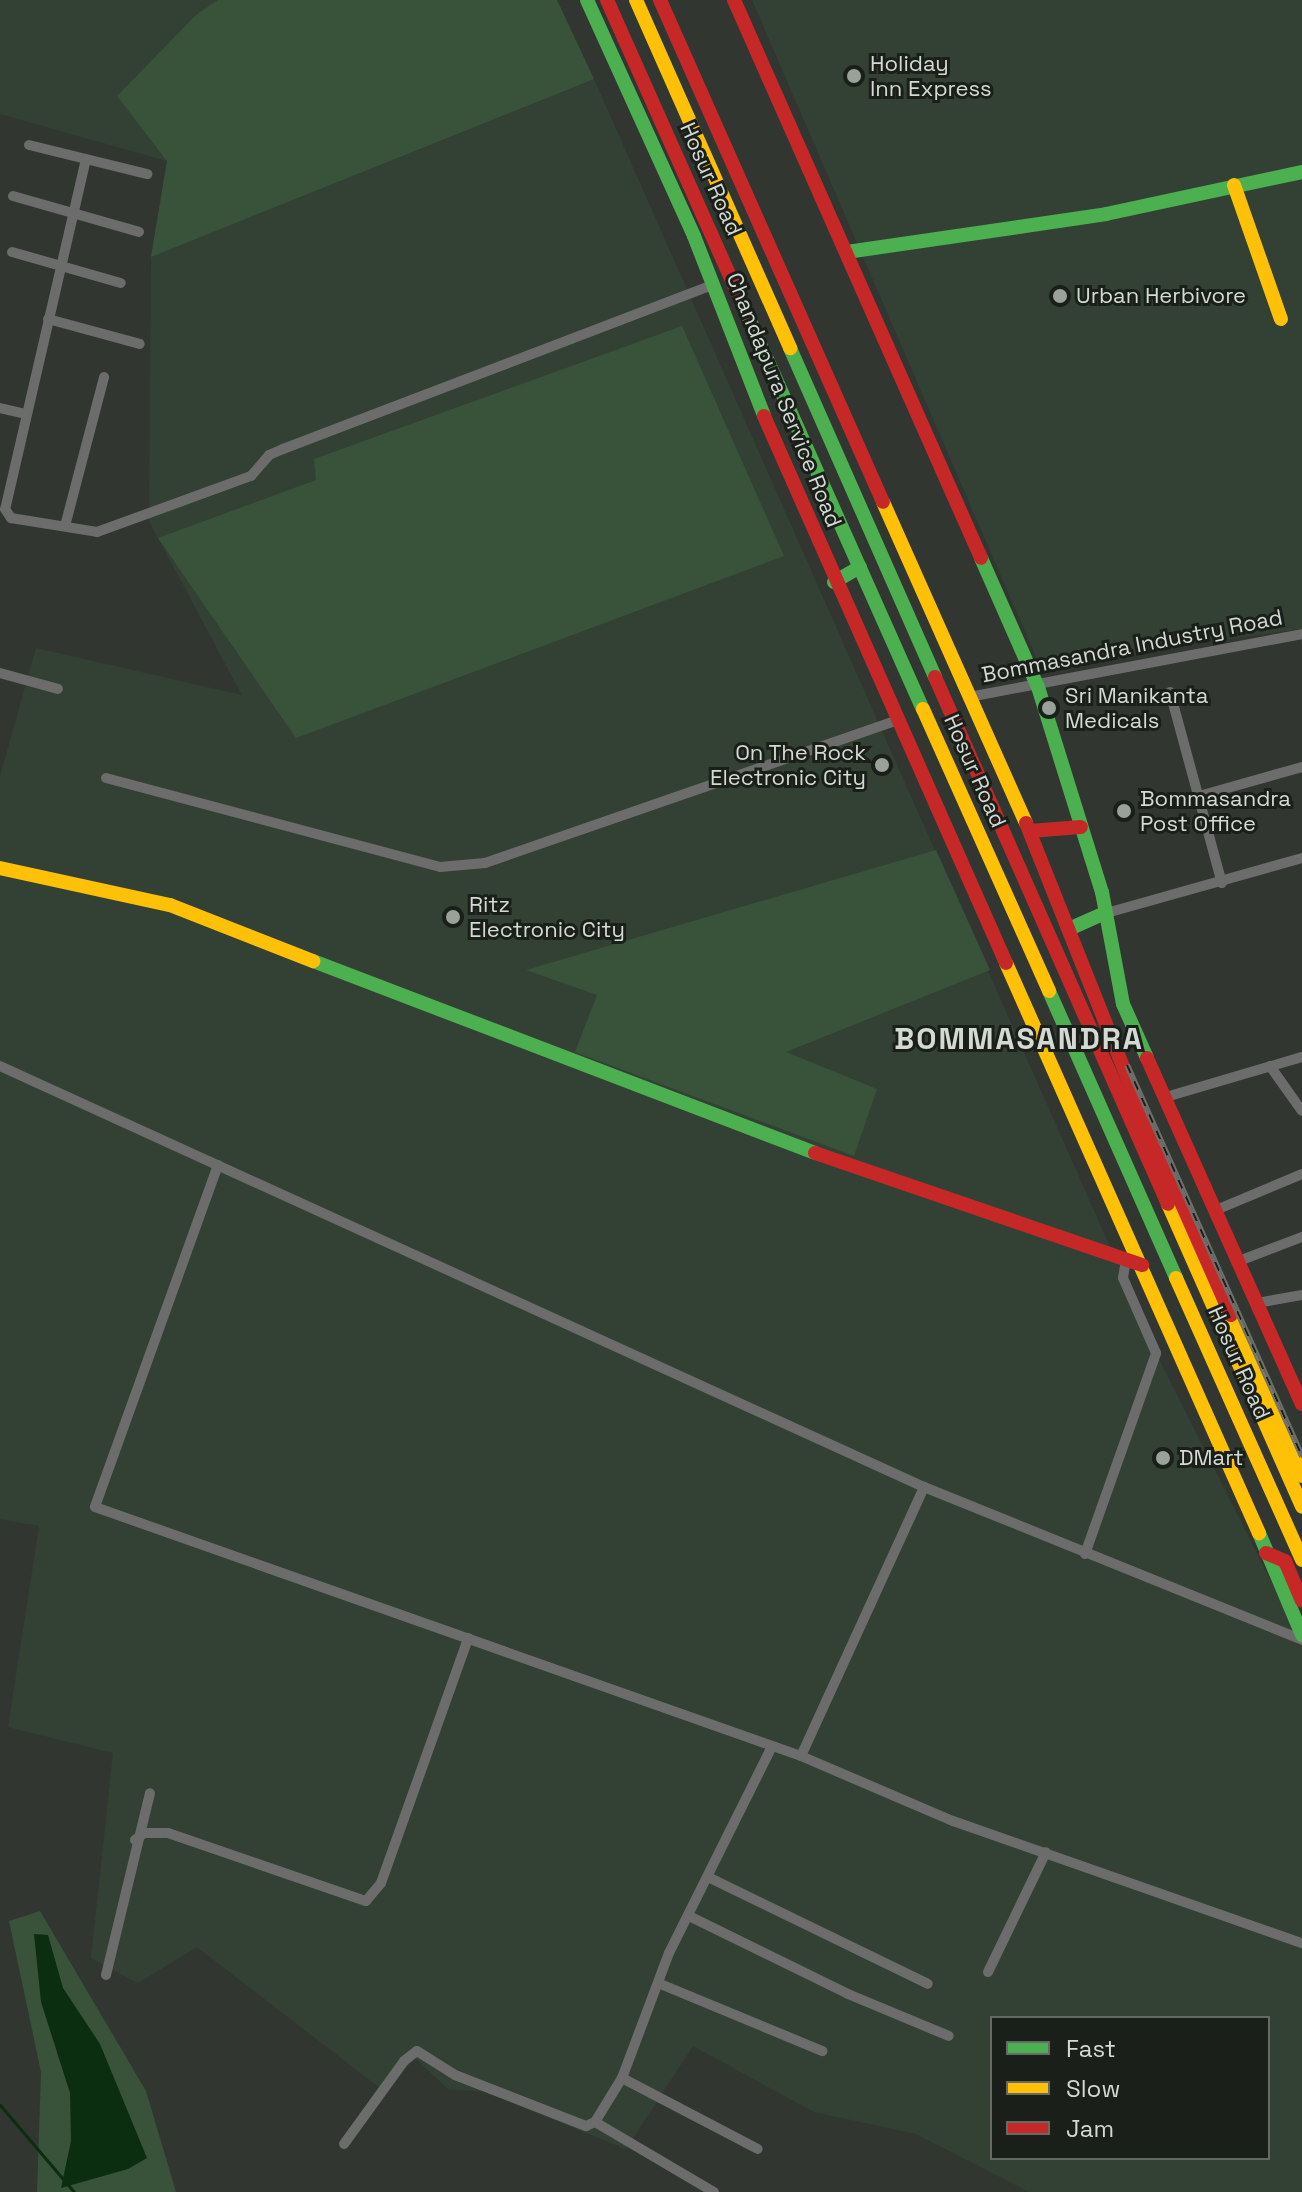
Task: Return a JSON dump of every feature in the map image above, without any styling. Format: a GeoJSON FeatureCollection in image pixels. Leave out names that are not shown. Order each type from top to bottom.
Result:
{"type":"FeatureCollection","features":[{"type":"Feature","properties":{"kind":"main road","name":"Chandapura Service Road"},"geometry":{"type":"LineString","coordinates":[[587,0],[714,284],[834,582],[1142,1265],[1302,1638]]}},
{"type":"Feature","properties":{"kind":"main road","name":"Hosur Road"},"geometry":{"type":"LineString","coordinates":[[607,0],[1302,1560]]}},
{"type":"Feature","properties":{"kind":"main road","name":"Hosur Road"},"geometry":{"type":"LineString","coordinates":[[636,0],[1302,1507]]}},
{"type":"Feature","properties":{"kind":"main road"},"geometry":{"type":"LineString","coordinates":[[660,0],[1030,831],[1102,1012],[1302,1476]]}},
{"type":"Feature","properties":{"kind":"main road"},"geometry":{"type":"LineString","coordinates":[[734,0],[1038,687],[1102,892],[1103,914],[1123,1004],[1302,1404]]}},
{"type":"Feature","properties":{"kind":"main road"},"geometry":{"type":"LineString","coordinates":[[847,252],[1106,214],[1302,172]]}},
{"type":"Feature","properties":{"kind":"main road"},"geometry":{"type":"LineString","coordinates":[[1234,185],[1281,319]]}},
{"type":"Feature","properties":{"kind":"main road"},"geometry":{"type":"LineString","coordinates":[[834,582],[860,567]]}},
{"type":"Feature","properties":{"kind":"main road"},"geometry":{"type":"LineString","coordinates":[[1030,831],[1081,827]]}},
{"type":"Feature","properties":{"kind":"main road"},"geometry":{"type":"LineString","coordinates":[[0,868],[170,905],[703,1114],[1142,1265]]}},
{"type":"Feature","properties":{"kind":"main road"},"geometry":{"type":"LineString","coordinates":[[1069,929],[1103,914]]}},
{"type":"Feature","properties":{"kind":"main road"},"geometry":{"type":"LineString","coordinates":[[1102,1012],[1123,1004]]}},
{"type":"Feature","properties":{"kind":"main road"},"geometry":{"type":"LineString","coordinates":[[1266,1553],[1285,1561],[1296,1572],[1302,1601]]}},
{"type":"Feature","properties":{"kind":"street"},"geometry":{"type":"LineString","coordinates":[[29,145],[147,174]]}},
{"type":"Feature","properties":{"kind":"street"},"geometry":{"type":"LineString","coordinates":[[86,159],[26,414],[6,514],[65,526],[97,532],[251,476],[269,455],[283,449],[714,284]]}},
{"type":"Feature","properties":{"kind":"street"},"geometry":{"type":"LineString","coordinates":[[13,196],[139,232]]}},
{"type":"Feature","properties":{"kind":"street"},"geometry":{"type":"LineString","coordinates":[[12,252],[121,283]]}},
{"type":"Feature","properties":{"kind":"street"},"geometry":{"type":"LineString","coordinates":[[48,319],[140,344]]}},
{"type":"Feature","properties":{"kind":"street"},"geometry":{"type":"LineString","coordinates":[[65,526],[104,377]]}},
{"type":"Feature","properties":{"kind":"street"},"geometry":{"type":"LineString","coordinates":[[0,408],[26,414]]}},
{"type":"Feature","properties":{"kind":"street","name":"Bommasandra Industry Road"},"geometry":{"type":"LineString","coordinates":[[969,697],[1038,687],[1302,634]]}},
{"type":"Feature","properties":{"kind":"street"},"geometry":{"type":"LineString","coordinates":[[0,673],[58,689]]}},
{"type":"Feature","properties":{"kind":"street"},"geometry":{"type":"LineString","coordinates":[[1170,692],[1222,883]]}},
{"type":"Feature","properties":{"kind":"street"},"geometry":{"type":"LineString","coordinates":[[106,778],[440,867],[485,863],[895,721]]}},
{"type":"Feature","properties":{"kind":"street"},"geometry":{"type":"LineString","coordinates":[[1199,796],[1302,767]]}},
{"type":"Feature","properties":{"kind":"street"},"geometry":{"type":"LineString","coordinates":[[1103,914],[1302,858]]}},
{"type":"Feature","properties":{"kind":"street"},"geometry":{"type":"LineString","coordinates":[[1166,1097],[1302,1057]]}},
{"type":"Feature","properties":{"kind":"street"},"geometry":{"type":"LineString","coordinates":[[0,1066],[924,1487],[1085,1554],[1302,1638]]}},
{"type":"Feature","properties":{"kind":"street"},"geometry":{"type":"LineString","coordinates":[[1270,1066],[1302,1111]]}},
{"type":"Feature","properties":{"kind":"street"},"geometry":{"type":"LineString","coordinates":[[218,1165],[95,1507],[801,1756],[953,1821],[1302,1943]]}},
{"type":"Feature","properties":{"kind":"street"},"geometry":{"type":"LineString","coordinates":[[1216,1210],[1302,1174]]}},
{"type":"Feature","properties":{"kind":"street"},"geometry":{"type":"LineString","coordinates":[[1239,1261],[1302,1237]]}},
{"type":"Feature","properties":{"kind":"street"},"geometry":{"type":"LineString","coordinates":[[1085,1554],[1156,1353],[1123,1278],[1126,1260]]}},
{"type":"Feature","properties":{"kind":"street"},"geometry":{"type":"LineString","coordinates":[[1257,1303],[1302,1295]]}},
{"type":"Feature","properties":{"kind":"street"},"geometry":{"type":"LineString","coordinates":[[801,1756],[924,1487]]}},
{"type":"Feature","properties":{"kind":"street"},"geometry":{"type":"LineString","coordinates":[[135,1840],[144,1833],[168,1833],[366,1901],[381,1883],[468,1638]]}},
{"type":"Feature","properties":{"kind":"street"},"geometry":{"type":"LineString","coordinates":[[344,2144],[404,2061],[417,2051],[455,2075],[586,2126],[595,2122],[622,2078],[658,1983],[772,1746]]}},
{"type":"Feature","properties":{"kind":"street"},"geometry":{"type":"LineString","coordinates":[[106,1975],[135,1840],[150,1793]]}},
{"type":"Feature","properties":{"kind":"street"},"geometry":{"type":"LineString","coordinates":[[988,1972],[1046,1852]]}},
{"type":"Feature","properties":{"kind":"street"},"geometry":{"type":"LineString","coordinates":[[710,1878],[928,1984]]}},
{"type":"Feature","properties":{"kind":"street"},"geometry":{"type":"LineString","coordinates":[[689,1916],[848,1994],[949,2036]]}},
{"type":"Feature","properties":{"kind":"street"},"geometry":{"type":"LineString","coordinates":[[658,1983],[822,2051]]}},
{"type":"Feature","properties":{"kind":"street"},"geometry":{"type":"LineString","coordinates":[[622,2078],[758,2149]]}},
{"type":"Feature","properties":{"kind":"street"},"geometry":{"type":"LineString","coordinates":[[595,2122],[714,2192]]}},
{"type":"Feature","properties":{"kind":"shaded area"},"geometry":{"type":"Polygon","coordinates":[[[0,0],[554,0],[590,80],[594,79],[1163,1367],[1302,1643],[1302,2192],[1029,2192],[916,2134],[814,2112],[693,2046],[626,2149],[485,2092],[448,2089],[415,2058],[385,2092],[197,1947],[138,1983],[91,1958],[113,1753],[8,1727],[39,1526],[0,1519],[0,776],[36,648],[242,695],[149,521],[151,257],[167,161],[0,114],[0,0]]]}},
{"type":"Feature","properties":{"kind":"shaded area"},"geometry":{"type":"Polygon","coordinates":[[[218,0],[557,0],[594,79],[151,257],[167,161],[117,96],[196,15],[218,0]]]}},
{"type":"Feature","properties":{"kind":"shaded area"},"geometry":{"type":"Polygon","coordinates":[[[752,0],[1302,0],[1302,629],[1039,664],[752,0]]]}},
{"type":"Feature","properties":{"kind":"shaded area"},"geometry":{"type":"Polygon","coordinates":[[[682,326],[784,556],[296,738],[158,538],[316,480],[314,459],[682,326]]]}},
{"type":"Feature","properties":{"kind":"shaded area"},"geometry":{"type":"Polygon","coordinates":[[[936,850],[990,970],[786,1052],[877,1089],[854,1156],[575,1052],[597,995],[526,970],[936,850]]]}},
{"type":"Feature","properties":{"kind":"shaded area"},"geometry":{"type":"Polygon","coordinates":[[[40,1911],[146,2091],[176,2192],[37,2192],[41,2072],[9,1921],[40,1911]]]}},
{"type":"Feature","properties":{"kind":"shaded area"},"geometry":{"type":"Polygon","coordinates":[[[34,1934],[48,1935],[63,1988],[100,2044],[147,2158],[128,2169],[61,2188],[71,2141],[70,2093],[41,2002],[34,1934]]]}},
{"type":"Feature","properties":{"kind":"waterway"},"geometry":{"type":"LineString","coordinates":[[0,2105],[74,2192]]}},
{"type":"Feature","properties":{"kind":"railway"},"geometry":{"type":"LineString","coordinates":[[1127,1065],[1302,1457]]}},
{"type":"Feature","properties":{"kind":"traffic: fast"},"geometry":{"type":"LineString","coordinates":[[587,0],[694,236],[764,416]]}},
{"type":"Feature","properties":{"kind":"traffic: fast"},"geometry":{"type":"LineString","coordinates":[[847,252],[1106,214],[1302,172]]}},
{"type":"Feature","properties":{"kind":"traffic: fast"},"geometry":{"type":"LineString","coordinates":[[746,312],[923,709]]}},
{"type":"Feature","properties":{"kind":"traffic: fast"},"geometry":{"type":"LineString","coordinates":[[790,348],[935,677]]}},
{"type":"Feature","properties":{"kind":"traffic: fast"},"geometry":{"type":"LineString","coordinates":[[981,558],[1038,687],[1102,892],[1123,1004],[1147,1058]]}},
{"type":"Feature","properties":{"kind":"traffic: fast"},"geometry":{"type":"LineString","coordinates":[[834,582],[860,567]]}},
{"type":"Feature","properties":{"kind":"traffic: fast"},"geometry":{"type":"LineString","coordinates":[[1069,929],[1103,914]]}},
{"type":"Feature","properties":{"kind":"traffic: fast"},"geometry":{"type":"LineString","coordinates":[[313,961],[815,1153]]}},
{"type":"Feature","properties":{"kind":"traffic: fast"},"geometry":{"type":"LineString","coordinates":[[1049,991],[1176,1278]]}},
{"type":"Feature","properties":{"kind":"traffic: fast"},"geometry":{"type":"LineString","coordinates":[[1259,1533],[1302,1635]]}},
{"type":"Feature","properties":{"kind":"traffic: slow"},"geometry":{"type":"LineString","coordinates":[[636,0],[790,348]]}},
{"type":"Feature","properties":{"kind":"traffic: slow"},"geometry":{"type":"LineString","coordinates":[[1234,185],[1281,319]]}},
{"type":"Feature","properties":{"kind":"traffic: slow"},"geometry":{"type":"LineString","coordinates":[[883,502],[1026,823]]}},
{"type":"Feature","properties":{"kind":"traffic: slow"},"geometry":{"type":"LineString","coordinates":[[923,709],[1049,991]]}},
{"type":"Feature","properties":{"kind":"traffic: slow"},"geometry":{"type":"LineString","coordinates":[[0,868],[170,905],[313,961]]}},
{"type":"Feature","properties":{"kind":"traffic: slow"},"geometry":{"type":"LineString","coordinates":[[1006,963],[1259,1533]]}},
{"type":"Feature","properties":{"kind":"traffic: slow"},"geometry":{"type":"LineString","coordinates":[[1168,1204],[1302,1507]]}},
{"type":"Feature","properties":{"kind":"traffic: slow"},"geometry":{"type":"LineString","coordinates":[[1176,1278],[1302,1560]]}},
{"type":"Feature","properties":{"kind":"traffic: slow"},"geometry":{"type":"LineString","coordinates":[[1231,1315],[1302,1476]]}},
{"type":"Feature","properties":{"kind":"traffic: jam"},"geometry":{"type":"LineString","coordinates":[[607,0],[746,312]]}},
{"type":"Feature","properties":{"kind":"traffic: jam"},"geometry":{"type":"LineString","coordinates":[[660,0],[883,502]]}},
{"type":"Feature","properties":{"kind":"traffic: jam"},"geometry":{"type":"LineString","coordinates":[[734,0],[981,558]]}},
{"type":"Feature","properties":{"kind":"traffic: jam"},"geometry":{"type":"LineString","coordinates":[[764,416],[1006,963]]}},
{"type":"Feature","properties":{"kind":"traffic: jam"},"geometry":{"type":"LineString","coordinates":[[935,677],[1168,1204]]}},
{"type":"Feature","properties":{"kind":"traffic: jam"},"geometry":{"type":"LineString","coordinates":[[1026,823],[1136,1100],[1231,1315]]}},
{"type":"Feature","properties":{"kind":"traffic: jam"},"geometry":{"type":"LineString","coordinates":[[1030,831],[1081,827]]}},
{"type":"Feature","properties":{"kind":"traffic: jam"},"geometry":{"type":"LineString","coordinates":[[1147,1058],[1302,1404]]}},
{"type":"Feature","properties":{"kind":"traffic: jam"},"geometry":{"type":"LineString","coordinates":[[815,1153],[1142,1265]]}},
{"type":"Feature","properties":{"kind":"traffic: jam"},"geometry":{"type":"LineString","coordinates":[[1266,1553],[1285,1561],[1302,1601]]}},
{"type":"Feature","properties":{"kind":"place","name":"Holiday Inn Express"},"geometry":{"type":"Point","coordinates":[854,76]}},
{"type":"Feature","properties":{"kind":"place","name":"Urban Herbivore"},"geometry":{"type":"Point","coordinates":[1060,296]}},
{"type":"Feature","properties":{"kind":"place","name":"Sri Manikanta Medicals"},"geometry":{"type":"Point","coordinates":[1049,708]}},
{"type":"Feature","properties":{"kind":"place","name":"On The Rock Electronic City"},"geometry":{"type":"Point","coordinates":[882,765]}},
{"type":"Feature","properties":{"kind":"place","name":"Bommasandra Post Office"},"geometry":{"type":"Point","coordinates":[1124,811]}},
{"type":"Feature","properties":{"kind":"place","name":"Ritz Electronic City"},"geometry":{"type":"Point","coordinates":[453,917]}},
{"type":"Feature","properties":{"kind":"place","name":"DMart"},"geometry":{"type":"Point","coordinates":[1163,1458]}},
{"type":"Feature","properties":{"kind":"district","name":"BOMMASANDRA"},"geometry":{"type":"Point","coordinates":[1019,1039]}}]}
